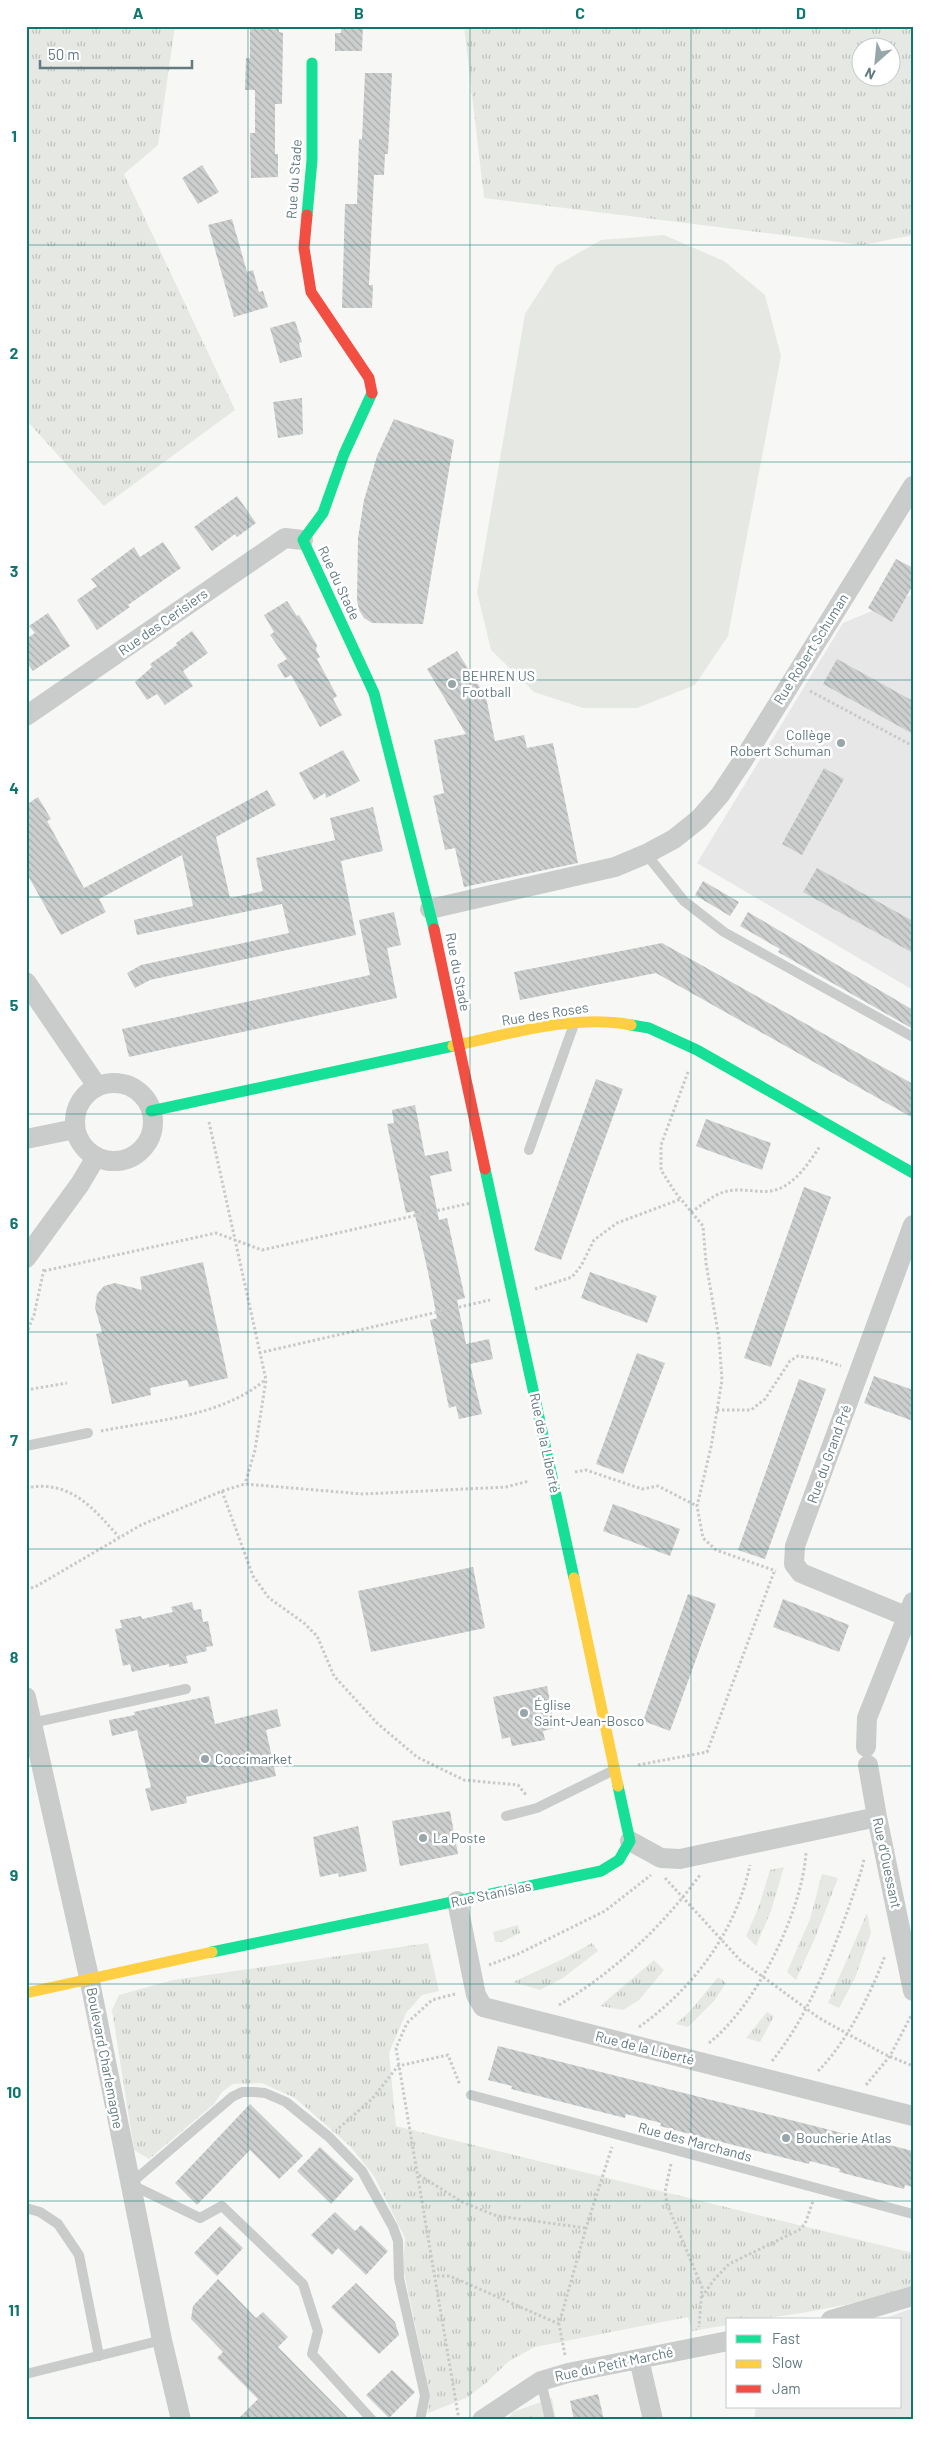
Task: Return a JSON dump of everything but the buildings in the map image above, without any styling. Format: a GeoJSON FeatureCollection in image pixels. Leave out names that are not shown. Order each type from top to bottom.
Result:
{"type":"FeatureCollection","features":[{"type":"Feature","properties":{"kind":"street","name":"Rue du Stade"},"geometry":{"type":"LineString","coordinates":[[312,63],[312,160],[304,248],[311,292],[369,378],[372,395],[344,454],[323,513],[303,540],[374,693],[430,909],[457,1045]]}},
{"type":"Feature","properties":{"kind":"street","name":"Rue Robert Schuman"},"geometry":{"type":"LineString","coordinates":[[430,909],[615,867],[646,854],[680,834],[699,819],[720,795],[913,486]]}},
{"type":"Feature","properties":{"kind":"street","name":"Rue des Cerisiers"},"geometry":{"type":"LineString","coordinates":[[26,716],[285,538],[303,540]]}},
{"type":"Feature","properties":{"kind":"street"},"geometry":{"type":"LineString","coordinates":[[26,982],[97,1086]]}},
{"type":"Feature","properties":{"kind":"street","name":"Rue des Roses"},"geometry":{"type":"LineString","coordinates":[[151,1111],[457,1045],[575,1023],[610,1021],[649,1028],[697,1050],[832,1129],[913,1173]]}},
{"type":"Feature","properties":{"kind":"street","name":"Rue de la Liberté"},"geometry":{"type":"LineString","coordinates":[[457,1045],[513,1295],[630,1841]]}},
{"type":"Feature","properties":{"kind":"street"},"geometry":{"type":"LineString","coordinates":[[112,1083],[126,1085],[142,1095],[151,1111],[152,1128],[142,1149],[132,1157],[114,1161],[96,1157],[82,1145],[75,1129],[77,1107],[85,1095],[97,1086],[112,1083]]}},
{"type":"Feature","properties":{"kind":"street"},"geometry":{"type":"LineString","coordinates":[[26,1139],[75,1129]]}},
{"type":"Feature","properties":{"kind":"street"},"geometry":{"type":"LineString","coordinates":[[30,1253],[80,1184],[96,1157]]}},
{"type":"Feature","properties":{"kind":"street","name":"Rue du Grand Pré"},"geometry":{"type":"LineString","coordinates":[[794,1564],[795,1546],[913,1225]]}},
{"type":"Feature","properties":{"kind":"street"},"geometry":{"type":"LineString","coordinates":[[794,1564],[800,1572],[910,1610]]}},
{"type":"Feature","properties":{"kind":"street","name":"Rue d'Ouessant"},"geometry":{"type":"LineString","coordinates":[[910,1610],[868,1718],[867,1756],[877,1817],[913,1991]]}},
{"type":"Feature","properties":{"kind":"street","name":"Boulevard Charlemagne"},"geometry":{"type":"LineString","coordinates":[[26,1697],[89,1977],[162,2340],[181,2420]]}},
{"type":"Feature","properties":{"kind":"street"},"geometry":{"type":"LineString","coordinates":[[630,1841],[661,1858],[680,1859],[877,1817]]}},
{"type":"Feature","properties":{"kind":"street","name":"Rue Stanislas"},"geometry":{"type":"LineString","coordinates":[[26,1993],[89,1977],[600,1871],[614,1866],[627,1852],[630,1841]]}},
{"type":"Feature","properties":{"kind":"street","name":"Rue de la Liberté"},"geometry":{"type":"LineString","coordinates":[[457,1901],[476,1995],[483,2008],[913,2116]]}},
{"type":"Feature","properties":{"kind":"street"},"geometry":{"type":"LineString","coordinates":[[838,2318],[913,2296]]}},
{"type":"Feature","properties":{"kind":"street","name":"Rue du Petit Marché"},"geometry":{"type":"LineString","coordinates":[[482,2420],[541,2381],[568,2373],[726,2341]]}},
{"type":"Feature","properties":{"kind":"street"},"geometry":{"type":"LineString","coordinates":[[639,2359],[653,2420]]}},
{"type":"Feature","properties":{"kind":"lane"},"geometry":{"type":"LineString","coordinates":[[646,854],[684,902],[724,932],[913,1037]]}},
{"type":"Feature","properties":{"kind":"lane"},"geometry":{"type":"LineString","coordinates":[[529,1150],[575,1023]]}},
{"type":"Feature","properties":{"kind":"lane"},"geometry":{"type":"LineString","coordinates":[[26,1446],[88,1433]]}},
{"type":"Feature","properties":{"kind":"lane"},"geometry":{"type":"LineString","coordinates":[[32,1723],[186,1689]]}},
{"type":"Feature","properties":{"kind":"lane"},"geometry":{"type":"LineString","coordinates":[[506,1816],[537,1808],[615,1769]]}},
{"type":"Feature","properties":{"kind":"lane"},"geometry":{"type":"LineString","coordinates":[[372,2420],[312,2354],[318,2331],[303,2284],[222,2206],[200,2218],[130,2184],[232,2097],[242,2092],[265,2093],[286,2102],[328,2137],[362,2171],[396,2234],[399,2278],[425,2396],[420,2420]]}},
{"type":"Feature","properties":{"kind":"lane","name":"Rue des Marchands"},"geometry":{"type":"LineString","coordinates":[[471,2096],[913,2214]]}},
{"type":"Feature","properties":{"kind":"lane"},"geometry":{"type":"LineString","coordinates":[[26,2208],[40,2212],[58,2224],[79,2255],[99,2356]]}},
{"type":"Feature","properties":{"kind":"lane"},"geometry":{"type":"LineString","coordinates":[[26,2374],[162,2340]]}},
{"type":"Feature","properties":{"kind":"lane"},"geometry":{"type":"LineString","coordinates":[[541,2381],[550,2420]]}},
{"type":"Feature","properties":{"kind":"path"},"geometry":{"type":"LineString","coordinates":[[791,681],[913,746]]}},
{"type":"Feature","properties":{"kind":"path"},"geometry":{"type":"LineString","coordinates":[[697,1050],[674,1105],[661,1145],[661,1170],[703,1226],[706,1263],[719,1338],[722,1380],[697,1506],[703,1538],[716,1550],[774,1572],[794,1564]]}},
{"type":"Feature","properties":{"kind":"path"},"geometry":{"type":"LineString","coordinates":[[204,1099],[266,1380],[255,1450],[245,1484]]}},
{"type":"Feature","properties":{"kind":"path"},"geometry":{"type":"LineString","coordinates":[[691,1212],[723,1192],[741,1189],[771,1191],[788,1184],[808,1165],[832,1129]]}},
{"type":"Feature","properties":{"kind":"path"},"geometry":{"type":"LineString","coordinates":[[44,1271],[216,1232],[262,1250],[492,1199]]}},
{"type":"Feature","properties":{"kind":"path"},"geometry":{"type":"LineString","coordinates":[[260,1352],[513,1295],[572,1277],[581,1266],[594,1240],[616,1223],[681,1199]]}},
{"type":"Feature","properties":{"kind":"path"},"geometry":{"type":"LineString","coordinates":[[26,1334],[34,1315],[46,1260],[30,1253]]}},
{"type":"Feature","properties":{"kind":"path"},"geometry":{"type":"LineString","coordinates":[[717,1410],[751,1410],[765,1399],[790,1361],[798,1356],[818,1358],[859,1372]]}},
{"type":"Feature","properties":{"kind":"path"},"geometry":{"type":"LineString","coordinates":[[88,1433],[210,1409],[233,1402],[266,1380]]}},
{"type":"Feature","properties":{"kind":"path"},"geometry":{"type":"LineString","coordinates":[[26,1390],[67,1383]]}},
{"type":"Feature","properties":{"kind":"path"},"geometry":{"type":"LineString","coordinates":[[26,1589],[35,1587],[140,1525],[222,1491],[245,1484],[363,1494],[506,1487],[586,1470],[642,1489],[658,1486],[697,1506]]}},
{"type":"Feature","properties":{"kind":"path"},"geometry":{"type":"LineString","coordinates":[[26,1488],[40,1485],[60,1488],[88,1503],[119,1538]]}},
{"type":"Feature","properties":{"kind":"path"},"geometry":{"type":"LineString","coordinates":[[222,1491],[253,1576],[270,1598],[304,1623],[316,1636],[334,1676],[377,1723],[417,1756],[464,1780],[518,1785],[537,1808]]}},
{"type":"Feature","properties":{"kind":"path"},"geometry":{"type":"LineString","coordinates":[[615,1769],[707,1752],[774,1572]]}},
{"type":"Feature","properties":{"kind":"path"},"geometry":{"type":"LineString","coordinates":[[703,2047],[724,2031],[750,1998],[762,1976],[797,1903],[805,1874],[807,1847]]}},
{"type":"Feature","properties":{"kind":"path"},"geometry":{"type":"LineString","coordinates":[[551,2010],[593,1984],[643,1943],[683,1898],[715,1851]]}},
{"type":"Feature","properties":{"kind":"path"},"geometry":{"type":"LineString","coordinates":[[770,2063],[782,2048],[805,2008],[840,1930],[863,1867],[866,1852]]}},
{"type":"Feature","properties":{"kind":"path"},"geometry":{"type":"LineString","coordinates":[[635,2030],[666,2008],[682,1992],[722,1939],[745,1886],[751,1859]]}},
{"type":"Feature","properties":{"kind":"path"},"geometry":{"type":"LineString","coordinates":[[664,1877],[740,1960],[805,2008],[846,2033],[913,2066]]}},
{"type":"Feature","properties":{"kind":"path"},"geometry":{"type":"LineString","coordinates":[[814,2076],[834,2055],[875,1981],[888,1948]]}},
{"type":"Feature","properties":{"kind":"path"},"geometry":{"type":"LineString","coordinates":[[862,2088],[890,2056],[913,2012]]}},
{"type":"Feature","properties":{"kind":"path"},"geometry":{"type":"LineString","coordinates":[[328,2137],[360,2111],[398,2066],[448,2054],[456,2078],[461,2087],[471,2096]]}},
{"type":"Feature","properties":{"kind":"path"},"geometry":{"type":"LineString","coordinates":[[568,2373],[559,2324],[586,2228],[616,2135]]}},
{"type":"Feature","properties":{"kind":"path"},"geometry":{"type":"LineString","coordinates":[[674,2151],[665,2192],[667,2204],[702,2287],[695,2347]]}},
{"type":"Feature","properties":{"kind":"path"},"geometry":{"type":"LineString","coordinates":[[419,2174],[462,2202],[497,2216],[586,2228]]}},
{"type":"Feature","properties":{"kind":"path"},"geometry":{"type":"LineString","coordinates":[[702,2298],[720,2272],[729,2264],[800,2230],[805,2224],[817,2189]]}},
{"type":"Feature","properties":{"kind":"path"},"geometry":{"type":"LineString","coordinates":[[437,2276],[450,2276],[559,2324]]}},
{"type":"Feature","properties":{"kind":"shaded area","name":"Collège Robert Schuman"},"geometry":{"type":"Polygon","coordinates":[[[913,594],[913,990],[697,863],[843,623],[913,594]]]}},
{"type":"Feature","properties":{"kind":"shaded area"},"geometry":{"type":"Polygon","coordinates":[[[913,2308],[913,2420],[754,2420],[756,2408],[902,2408],[902,2318],[886,2318],[913,2308]]]}},
{"type":"Feature","properties":{"kind":"green space"},"geometry":{"type":"Polygon","coordinates":[[[26,26],[175,26],[158,145],[124,174],[235,410],[104,506],[28,422],[26,424],[26,26]]]}},
{"type":"Feature","properties":{"kind":"green space"},"geometry":{"type":"Polygon","coordinates":[[[464,26],[913,26],[913,235],[863,245],[484,198],[464,26]]]}},
{"type":"Feature","properties":{"kind":"green space"},"geometry":{"type":"Polygon","coordinates":[[[664,235],[724,261],[765,295],[781,356],[728,636],[695,685],[637,708],[583,708],[534,692],[491,650],[477,592],[525,314],[556,266],[601,240],[664,235]]]}},
{"type":"Feature","properties":{"kind":"green space"},"geometry":{"type":"Polygon","coordinates":[[[784,1867],[771,1911],[756,1946],[746,1936],[759,1906],[770,1870],[784,1867]]]}},
{"type":"Feature","properties":{"kind":"green space"},"geometry":{"type":"Polygon","coordinates":[[[822,1874],[838,1878],[815,1938],[796,1980],[787,1972],[810,1919],[822,1874]]]}},
{"type":"Feature","properties":{"kind":"green space"},"geometry":{"type":"Polygon","coordinates":[[[867,1913],[871,1933],[855,1978],[839,2008],[828,2003],[867,1913]]]}},
{"type":"Feature","properties":{"kind":"green space"},"geometry":{"type":"Polygon","coordinates":[[[518,1925],[520,1933],[502,1942],[495,1942],[493,1932],[518,1925]]]}},
{"type":"Feature","properties":{"kind":"green space"},"geometry":{"type":"Polygon","coordinates":[[[428,1943],[439,1991],[422,1995],[406,2013],[389,2053],[396,2126],[913,2253],[913,2288],[900,2294],[814,2311],[760,2318],[726,2318],[726,2325],[692,2331],[688,2317],[535,2347],[509,2361],[485,2384],[466,2398],[428,2413],[430,2395],[403,2268],[405,2238],[374,2176],[350,2146],[295,2098],[262,2083],[233,2084],[222,2092],[214,2104],[149,2159],[134,2150],[112,2010],[119,1995],[173,1980],[428,1943]]]}},
{"type":"Feature","properties":{"kind":"green space"},"geometry":{"type":"Polygon","coordinates":[[[592,1943],[598,1951],[563,1978],[540,1990],[513,1982],[561,1960],[592,1943]]]}},
{"type":"Feature","properties":{"kind":"green space"},"geometry":{"type":"Polygon","coordinates":[[[654,1960],[664,1970],[639,2000],[623,2010],[600,2006],[654,1960]]]}},
{"type":"Feature","properties":{"kind":"green space"},"geometry":{"type":"Polygon","coordinates":[[[718,1977],[726,1983],[714,2001],[688,2027],[676,2024],[692,2009],[718,1977]]]}},
{"type":"Feature","properties":{"kind":"green space"},"geometry":{"type":"Polygon","coordinates":[[[767,2012],[774,2016],[760,2042],[746,2038],[767,2012]]]}},
{"type":"Feature","properties":{"kind":"green space"},"geometry":{"type":"Polygon","coordinates":[[[552,2398],[556,2420],[507,2420],[513,2412],[552,2398]]]}},
{"type":"Feature","properties":{"kind":"traffic: fast"},"geometry":{"type":"LineString","coordinates":[[307,215],[312,160],[312,63]]}},
{"type":"Feature","properties":{"kind":"traffic: fast"},"geometry":{"type":"LineString","coordinates":[[372,393],[344,454],[323,513],[303,540],[374,693],[434,929]]}},
{"type":"Feature","properties":{"kind":"traffic: fast"},"geometry":{"type":"LineString","coordinates":[[631,1025],[649,1028],[697,1050],[913,1173]]}},
{"type":"Feature","properties":{"kind":"traffic: fast"},"geometry":{"type":"LineString","coordinates":[[151,1111],[453,1046]]}},
{"type":"Feature","properties":{"kind":"traffic: fast"},"geometry":{"type":"LineString","coordinates":[[485,1169],[574,1578]]}},
{"type":"Feature","properties":{"kind":"traffic: fast"},"geometry":{"type":"LineString","coordinates":[[212,1952],[601,1871],[619,1860],[630,1841],[618,1786]]}},
{"type":"Feature","properties":{"kind":"traffic: slow"},"geometry":{"type":"LineString","coordinates":[[453,1046],[519,1031],[564,1024],[609,1022],[631,1025]]}},
{"type":"Feature","properties":{"kind":"traffic: slow"},"geometry":{"type":"LineString","coordinates":[[574,1578],[618,1786]]}},
{"type":"Feature","properties":{"kind":"traffic: slow"},"geometry":{"type":"LineString","coordinates":[[26,1993],[212,1952]]}},
{"type":"Feature","properties":{"kind":"traffic: jam"},"geometry":{"type":"LineString","coordinates":[[307,215],[304,248],[311,292],[369,378],[372,393]]}},
{"type":"Feature","properties":{"kind":"traffic: jam"},"geometry":{"type":"LineString","coordinates":[[434,929],[485,1169]]}},
{"type":"Feature","properties":{"kind":"place","name":"BEHREN US Football"},"geometry":{"type":"Point","coordinates":[452,684]}},
{"type":"Feature","properties":{"kind":"place","name":"Collège Robert Schuman"},"geometry":{"type":"Point","coordinates":[841,743]}},
{"type":"Feature","properties":{"kind":"place","name":"Église Saint-Jean-Bosco"},"geometry":{"type":"Point","coordinates":[524,1713]}},
{"type":"Feature","properties":{"kind":"place","name":"Coccimarket"},"geometry":{"type":"Point","coordinates":[205,1759]}},
{"type":"Feature","properties":{"kind":"place","name":"La Poste"},"geometry":{"type":"Point","coordinates":[423,1838]}},
{"type":"Feature","properties":{"kind":"place","name":"Boucherie Atlas"},"geometry":{"type":"Point","coordinates":[786,2138]}}]}
